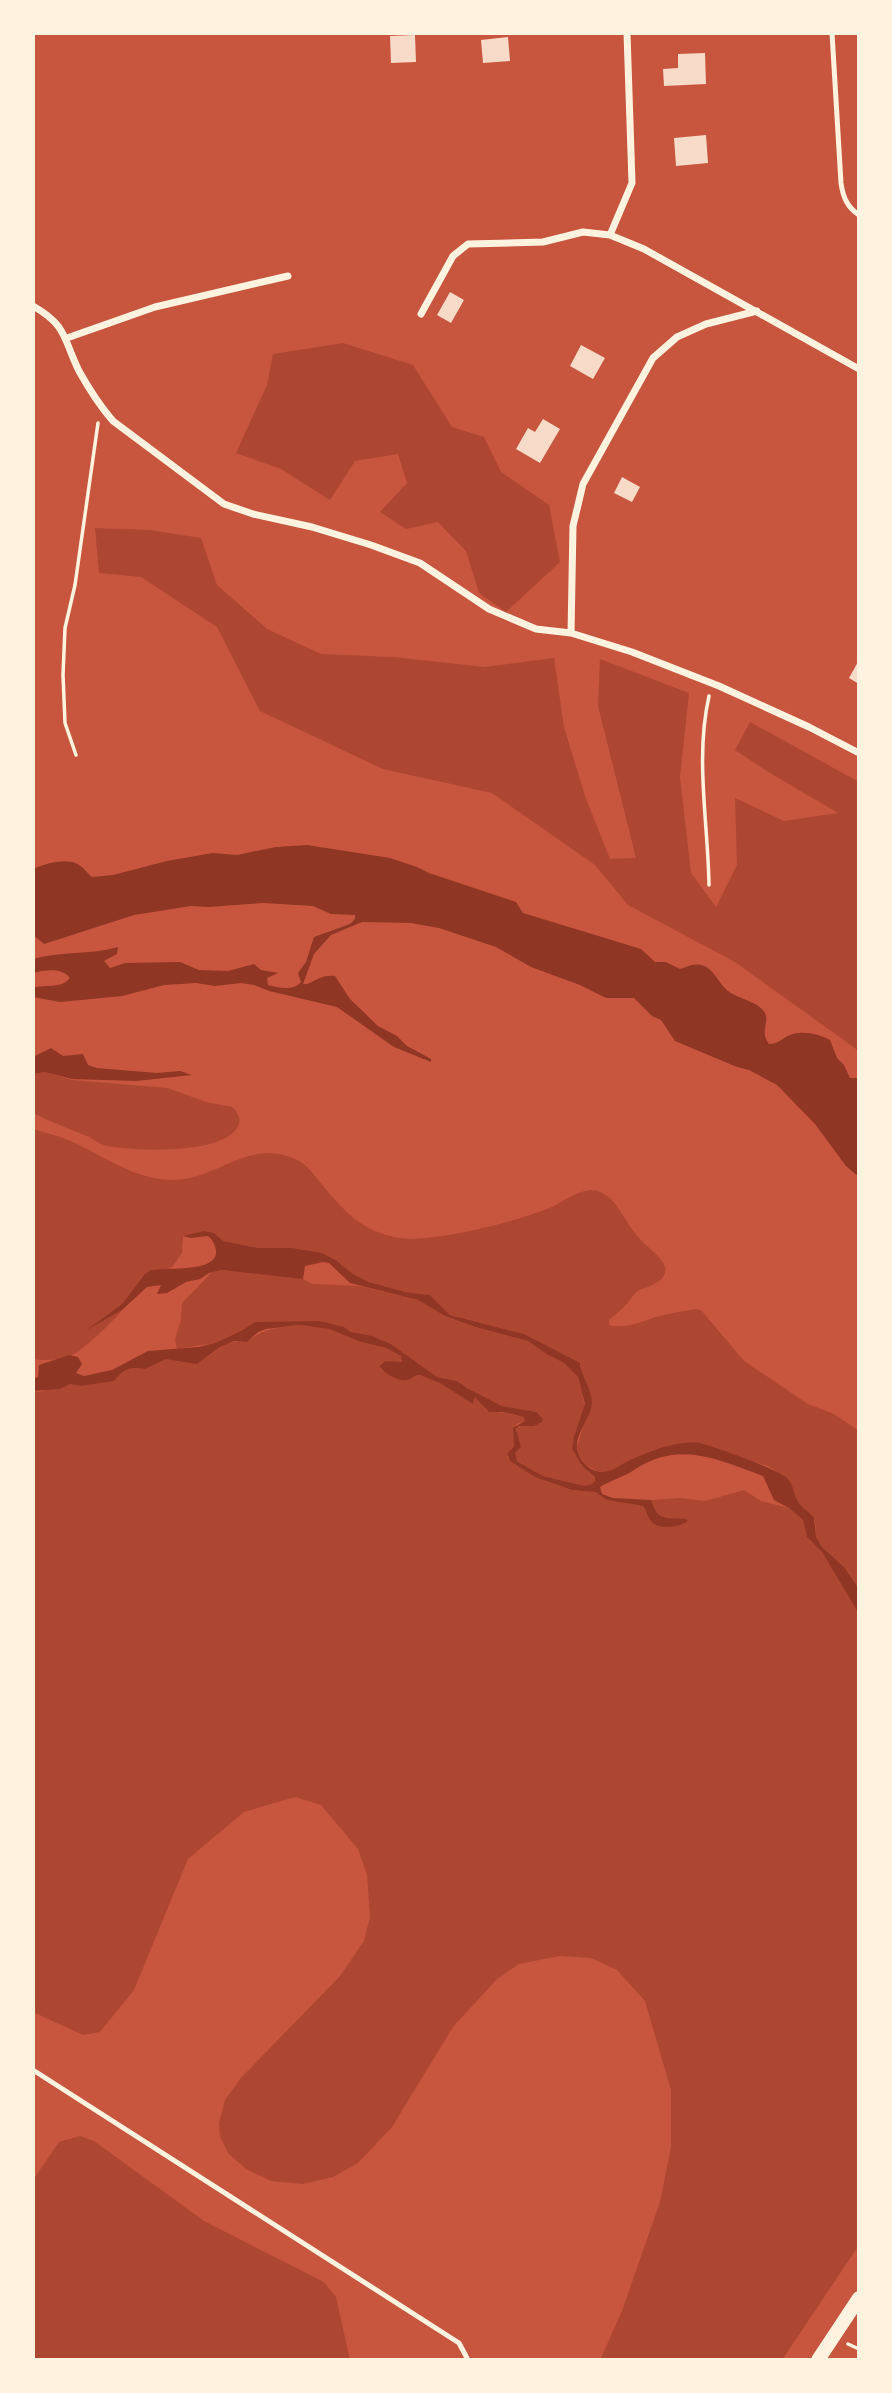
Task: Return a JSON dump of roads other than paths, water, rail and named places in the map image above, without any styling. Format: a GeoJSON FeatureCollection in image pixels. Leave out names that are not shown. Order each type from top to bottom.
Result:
{"type":"FeatureCollection","features":[{"type":"Feature","properties":{"kind":"main road"},"geometry":{"type":"LineString","coordinates":[[818,2360],[859,2298]]}},
{"type":"Feature","properties":{"kind":"street"},"geometry":{"type":"LineString","coordinates":[[610,235],[632,183],[627,33]]}},
{"type":"Feature","properties":{"kind":"street"},"geometry":{"type":"LineString","coordinates":[[421,314],[453,256],[468,244],[543,242],[583,232],[610,235],[644,249],[859,369]]}},
{"type":"Feature","properties":{"kind":"street"},"geometry":{"type":"LineString","coordinates":[[67,338],[155,307],[288,276]]}},
{"type":"Feature","properties":{"kind":"street"},"geometry":{"type":"LineString","coordinates":[[33,306],[59,324],[78,369],[113,421],[224,504],[253,514],[312,527],[420,563],[489,609],[536,629],[571,633],[632,652],[712,683],[859,753]]}},
{"type":"Feature","properties":{"kind":"street"},"geometry":{"type":"LineString","coordinates":[[571,633],[573,526],[583,484],[653,358],[677,337],[706,324],[757,311]]}},
{"type":"Feature","properties":{"kind":"lane"},"geometry":{"type":"LineString","coordinates":[[832,33],[843,197],[851,210],[859,215]]}},
{"type":"Feature","properties":{"kind":"lane"},"geometry":{"type":"LineString","coordinates":[[33,2070],[459,2343],[468,2360]]}}]}
